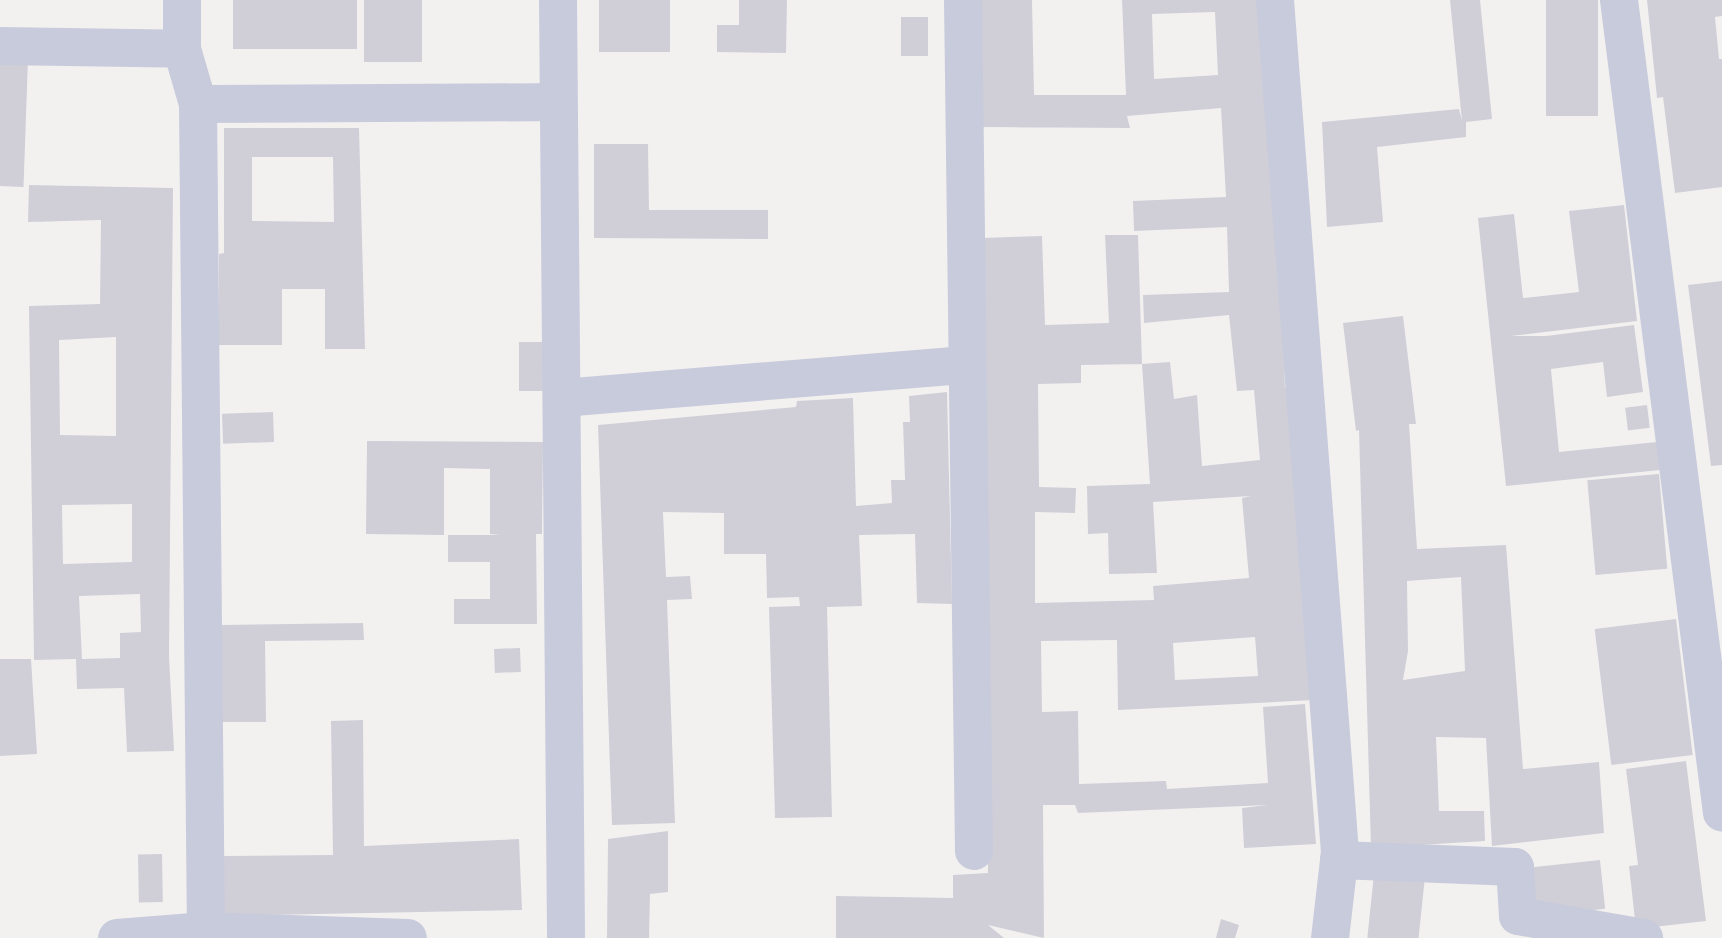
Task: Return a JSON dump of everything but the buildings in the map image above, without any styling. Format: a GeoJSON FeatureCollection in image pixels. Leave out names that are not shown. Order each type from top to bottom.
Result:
{"type":"FeatureCollection","features":[{"type":"Feature","properties":{"kind":"street"},"geometry":{"type":"LineString","coordinates":[[182,0],[182,49],[198,104],[206,931]]}},
{"type":"Feature","properties":{"kind":"street"},"geometry":{"type":"LineString","coordinates":[[558,0],[566,938]]}},
{"type":"Feature","properties":{"kind":"street"},"geometry":{"type":"LineString","coordinates":[[963,0],[974,851]]}},
{"type":"Feature","properties":{"kind":"street"},"geometry":{"type":"LineString","coordinates":[[1275,0],[1339,860],[1330,938]]}},
{"type":"Feature","properties":{"kind":"street"},"geometry":{"type":"LineString","coordinates":[[1619,0],[1722,813]]}},
{"type":"Feature","properties":{"kind":"street"},"geometry":{"type":"LineString","coordinates":[[0,46],[182,49]]}},
{"type":"Feature","properties":{"kind":"street"},"geometry":{"type":"LineString","coordinates":[[198,104],[558,102]]}},
{"type":"Feature","properties":{"kind":"street"},"geometry":{"type":"LineString","coordinates":[[562,398],[966,365]]}},
{"type":"Feature","properties":{"kind":"street"},"geometry":{"type":"LineString","coordinates":[[1339,860],[1515,867],[1518,916],[1644,938]]}},
{"type":"Feature","properties":{"kind":"street"},"geometry":{"type":"LineString","coordinates":[[117,938],[206,931],[408,938]]}}]}
